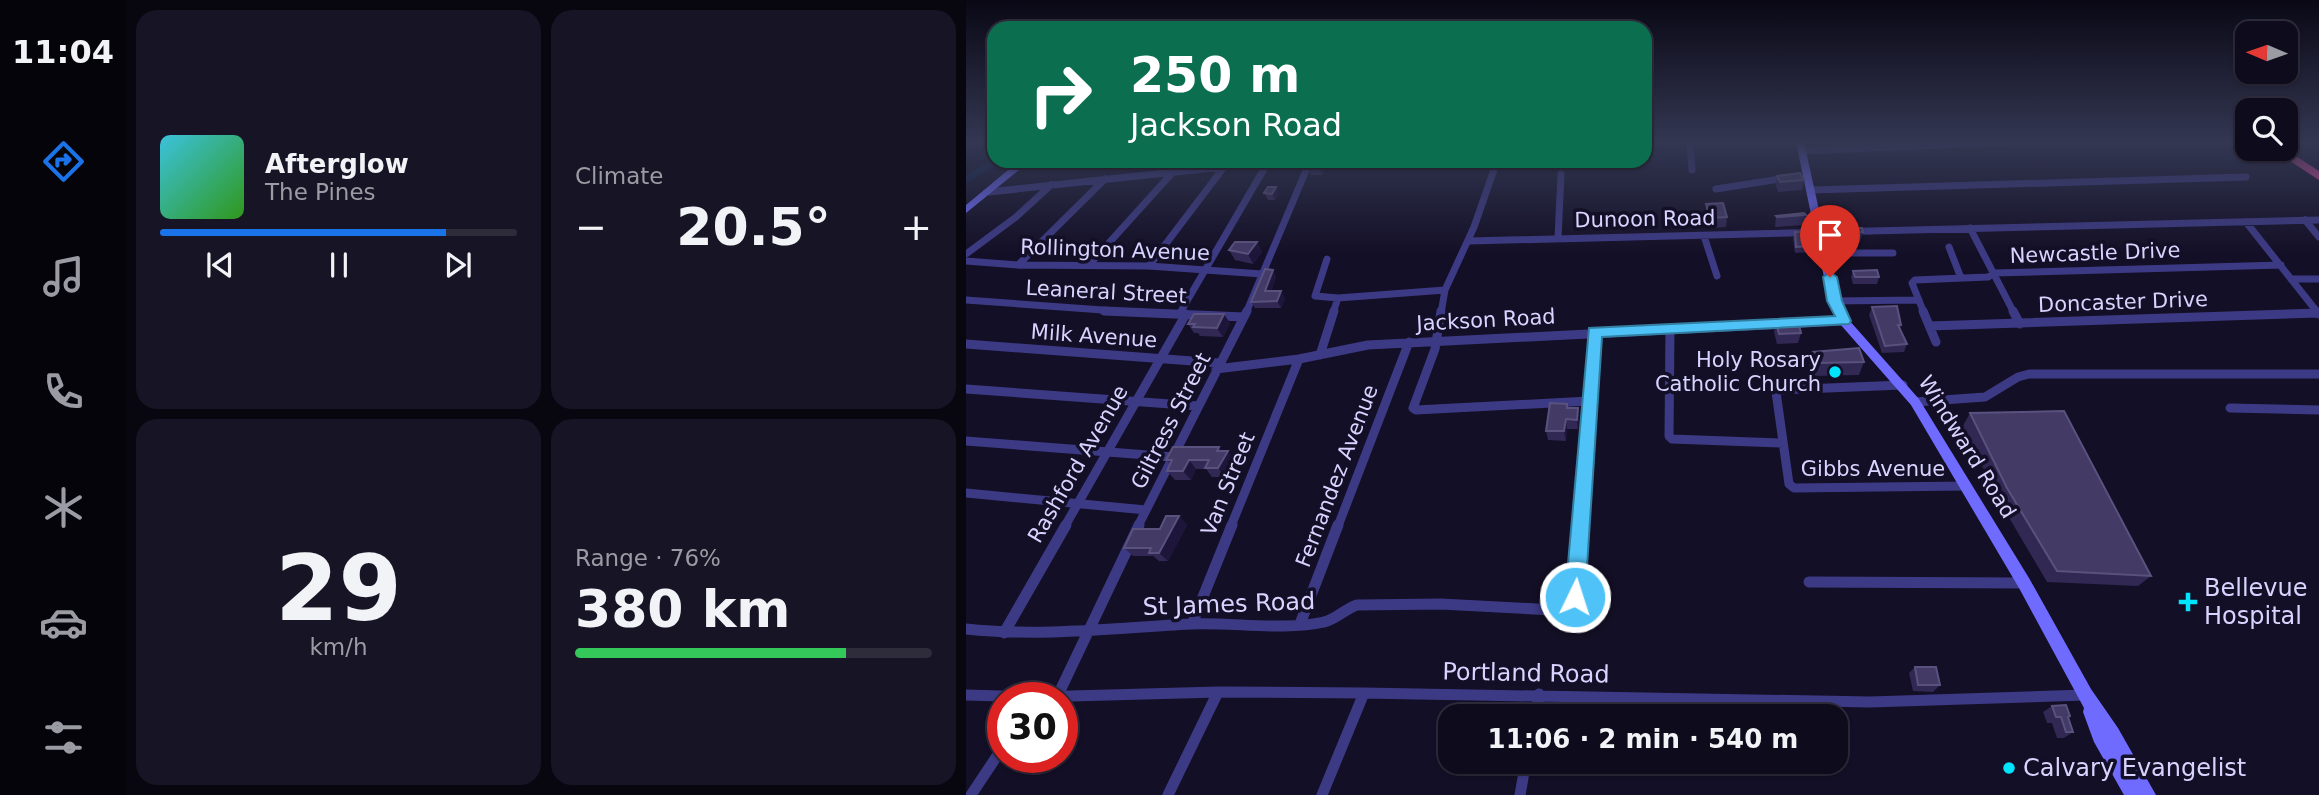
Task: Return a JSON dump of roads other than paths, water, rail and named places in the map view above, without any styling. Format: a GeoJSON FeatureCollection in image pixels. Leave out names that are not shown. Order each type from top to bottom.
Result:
{"type":"FeatureCollection","features":[{"type":"Feature","properties":{"kind":"main road"},"geometry":{"type":"LineString","coordinates":[[966,210],[1003,179]]}},
{"type":"Feature","properties":{"kind":"main road","name":"Windward Road"},"geometry":{"type":"LineString","coordinates":[[1809,179],[1835,301],[1844,321],[1915,402],[2024,583],[2085,695],[2112,734],[2147,795]]}},
{"type":"Feature","properties":{"kind":"main road","name":"Windward Road"},"geometry":{"type":"LineString","coordinates":[[2085,695],[2100,736],[2134,795]]}},
{"type":"Feature","properties":{"kind":"street"},"geometry":{"type":"LineString","coordinates":[[989,191],[1104,179]]}},
{"type":"Feature","properties":{"kind":"street"},"geometry":{"type":"LineString","coordinates":[[1018,265],[1105,179]]}},
{"type":"Feature","properties":{"kind":"street"},"geometry":{"type":"LineString","coordinates":[[1089,265],[1167,179]]}},
{"type":"Feature","properties":{"kind":"street"},"geometry":{"type":"LineString","coordinates":[[1149,266],[1215,179]]}},
{"type":"Feature","properties":{"kind":"street","name":"Rashford Avenue"},"geometry":{"type":"LineString","coordinates":[[1004,633],[1160,358],[1203,271],[1258,179]]}},
{"type":"Feature","properties":{"kind":"street","name":"Giltress Street"},"geometry":{"type":"LineString","coordinates":[[1064,682],[1146,510],[1244,317],[1302,179]]}},
{"type":"Feature","properties":{"kind":"street"},"geometry":{"type":"LineString","coordinates":[[1491,179],[1469,241],[1445,290],[1437,340],[1414,409],[1589,401],[1595,332]]}},
{"type":"Feature","properties":{"kind":"street"},"geometry":{"type":"LineString","coordinates":[[1558,238],[1561,179]]}},
{"type":"Feature","properties":{"kind":"street"},"geometry":{"type":"LineString","coordinates":[[1716,189],[1781,179]]}},
{"type":"Feature","properties":{"kind":"street"},"geometry":{"type":"LineString","coordinates":[[1811,190],[2176,179]]}},
{"type":"Feature","properties":{"kind":"street"},"geometry":{"type":"LineString","coordinates":[[966,254],[1016,217],[1051,185]]}},
{"type":"Feature","properties":{"kind":"street"},"geometry":{"type":"LineString","coordinates":[[2305,220],[2319,237]]}},
{"type":"Feature","properties":{"kind":"street","name":"Dunoon Road"},"geometry":{"type":"LineString","coordinates":[[1469,241],[2319,220]]}},
{"type":"Feature","properties":{"kind":"street"},"geometry":{"type":"LineString","coordinates":[[2246,222],[2319,313]]}},
{"type":"Feature","properties":{"kind":"street"},"geometry":{"type":"LineString","coordinates":[[1970,228],[2020,324]]}},
{"type":"Feature","properties":{"kind":"street"},"geometry":{"type":"LineString","coordinates":[[1704,236],[1717,276]]}},
{"type":"Feature","properties":{"kind":"street"},"geometry":{"type":"LineString","coordinates":[[1948,247],[1961,278]]}},
{"type":"Feature","properties":{"kind":"street"},"geometry":{"type":"LineString","coordinates":[[1825,253],[1893,253]]}},
{"type":"Feature","properties":{"kind":"street"},"geometry":{"type":"LineString","coordinates":[[1327,259],[1315,296],[1338,298],[1445,290]]}},
{"type":"Feature","properties":{"kind":"street","name":"Rollington Avenue"},"geometry":{"type":"LineString","coordinates":[[966,261],[1018,265],[1149,266],[1262,274]]}},
{"type":"Feature","properties":{"kind":"street","name":"Newcastle Drive"},"geometry":{"type":"LineString","coordinates":[[1913,281],[1989,277],[1994,273],[2281,265]]}},
{"type":"Feature","properties":{"kind":"street"},"geometry":{"type":"LineString","coordinates":[[2291,279],[2319,279]]}},
{"type":"Feature","properties":{"kind":"street"},"geometry":{"type":"LineString","coordinates":[[1913,281],[1936,342]]}},
{"type":"Feature","properties":{"kind":"street"},"geometry":{"type":"LineString","coordinates":[[1320,355],[1338,298]]}},
{"type":"Feature","properties":{"kind":"street","name":"Leaneral Street"},"geometry":{"type":"LineString","coordinates":[[966,300],[1244,317]]}},
{"type":"Feature","properties":{"kind":"street"},"geometry":{"type":"LineString","coordinates":[[1835,301],[1919,300]]}},
{"type":"Feature","properties":{"kind":"street","name":"Doncaster Drive"},"geometry":{"type":"LineString","coordinates":[[1930,326],[2319,313]]}},
{"type":"Feature","properties":{"kind":"street","name":"Jackson Road"},"geometry":{"type":"LineString","coordinates":[[1218,366],[1299,359],[1368,345],[1409,342],[1844,321]]}},
{"type":"Feature","properties":{"kind":"street"},"geometry":{"type":"LineString","coordinates":[[1670,329],[1669,436],[1672,439],[1782,443]]}},
{"type":"Feature","properties":{"kind":"street","name":"Fernandez Avenue"},"geometry":{"type":"LineString","coordinates":[[1300,624],[1409,342]]}},
{"type":"Feature","properties":{"kind":"street","name":"Milk Avenue"},"geometry":{"type":"LineString","coordinates":[[966,344],[1160,358],[1218,366]]}},
{"type":"Feature","properties":{"kind":"street","name":"Van Street"},"geometry":{"type":"LineString","coordinates":[[1192,624],[1299,359]]}},
{"type":"Feature","properties":{"kind":"street"},"geometry":{"type":"LineString","coordinates":[[1915,402],[1985,397],[2018,377],[2029,374],[2319,374]]}},
{"type":"Feature","properties":{"kind":"street","name":"Gibbs Avenue"},"geometry":{"type":"LineString","coordinates":[[1903,386],[1778,390],[1776,393],[1789,484],[1794,488],[1967,486]]}},
{"type":"Feature","properties":{"kind":"street"},"geometry":{"type":"LineString","coordinates":[[966,389],[1198,406]]}},
{"type":"Feature","properties":{"kind":"street","name":"St James Road"},"geometry":{"type":"LineString","coordinates":[[966,629],[1004,633],[1087,632],[1192,624],[1300,624],[1327,622],[1345,609],[1357,605],[1441,604],[1574,611],[1589,401]]}},
{"type":"Feature","properties":{"kind":"street"},"geometry":{"type":"LineString","coordinates":[[2230,408],[2319,410]]}},
{"type":"Feature","properties":{"kind":"street"},"geometry":{"type":"LineString","coordinates":[[966,441],[1173,457]]}},
{"type":"Feature","properties":{"kind":"street"},"geometry":{"type":"LineString","coordinates":[[966,494],[1146,510]]}},
{"type":"Feature","properties":{"kind":"street"},"geometry":{"type":"LineString","coordinates":[[1809,582],[2024,583]]}},
{"type":"Feature","properties":{"kind":"street"},"geometry":{"type":"LineString","coordinates":[[1168,795],[1218,692]]}},
{"type":"Feature","properties":{"kind":"street","name":"Portland Road"},"geometry":{"type":"LineString","coordinates":[[1078,695],[1218,692],[1539,694],[1870,702],[2085,695]]}},
{"type":"Feature","properties":{"kind":"street"},"geometry":{"type":"LineString","coordinates":[[1322,795],[1364,693]]}},
{"type":"Feature","properties":{"kind":"street"},"geometry":{"type":"LineString","coordinates":[[1537,704],[1539,694]]}},
{"type":"Feature","properties":{"kind":"street","name":"Portland Road"},"geometry":{"type":"LineString","coordinates":[[966,695],[987,696]]}},
{"type":"Feature","properties":{"kind":"street"},"geometry":{"type":"LineString","coordinates":[[971,795],[987,771]]}},
{"type":"Feature","properties":{"kind":"street"},"geometry":{"type":"LineString","coordinates":[[1520,795],[1524,774]]}},
{"type":"Feature","properties":{"kind":"place","name":"Holy Rosary Catholic Church"},"geometry":{"type":"Point","coordinates":[1835,372]}},
{"type":"Feature","properties":{"kind":"place","name":"Bellevue Hospital"},"geometry":{"type":"Point","coordinates":[2188,602]}},
{"type":"Feature","properties":{"kind":"place","name":"Calvary Evangelist"},"geometry":{"type":"Point","coordinates":[2009,768]}}]}
